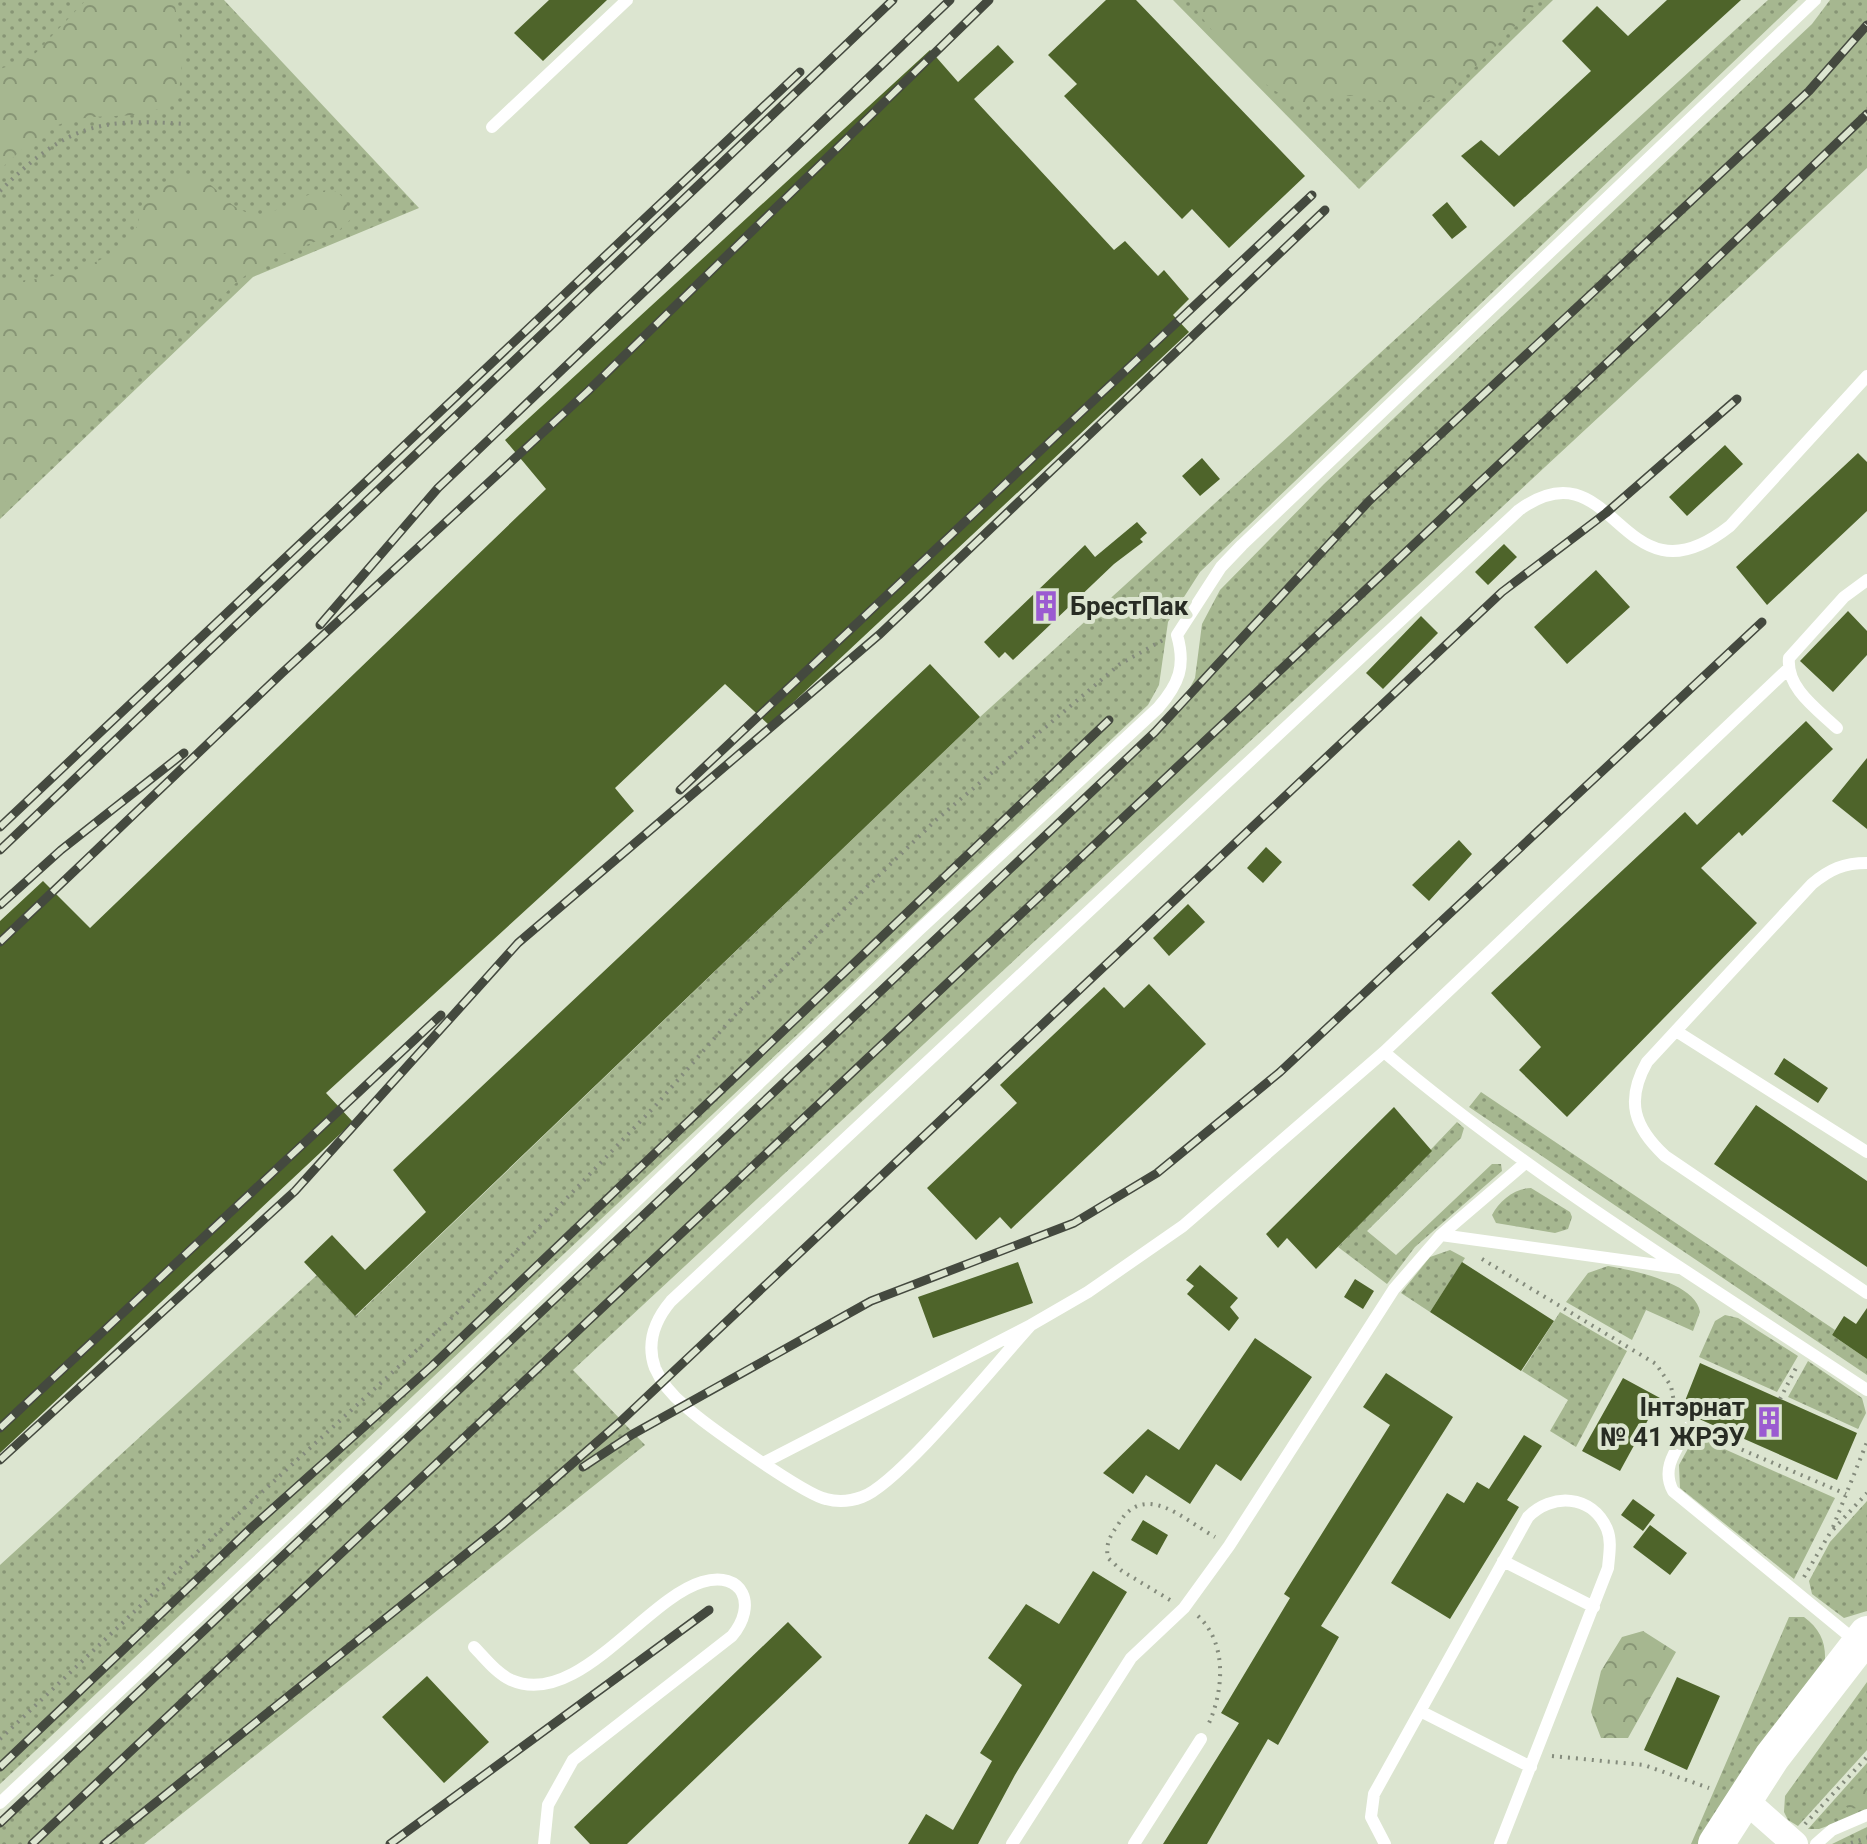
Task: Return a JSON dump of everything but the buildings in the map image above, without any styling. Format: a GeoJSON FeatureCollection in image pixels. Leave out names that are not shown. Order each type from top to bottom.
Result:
{"type":"FeatureCollection","features":[{"type":"Feature","properties":{"kind":"main road"},"geometry":{"type":"LineString","coordinates":[[1738,1844],[1751,1806],[1799,1719],[1865,1648]]}},
{"type":"Feature","properties":{"kind":"main road"},"geometry":{"type":"LineString","coordinates":[[1716,1844],[1751,1806]]}},
{"type":"Feature","properties":{"kind":"street"},"geometry":{"type":"LineString","coordinates":[[1751,1806],[1800,1843]]}},
{"type":"Feature","properties":{"kind":"lane"},"geometry":{"type":"LineString","coordinates":[[492,127],[627,0]]}},
{"type":"Feature","properties":{"kind":"lane"},"geometry":{"type":"LineString","coordinates":[[0,1803],[410,1418],[919,930],[1158,708],[1179,681],[1182,664],[1177,635],[1221,567],[1815,0]]}},
{"type":"Feature","properties":{"kind":"lane"},"geometry":{"type":"LineString","coordinates":[[1031,1325],[897,1472],[862,1497],[843,1501],[811,1494],[684,1406],[663,1383],[655,1367],[651,1347],[659,1315],[671,1301],[1519,510],[1545,495],[1576,493],[1589,499],[1645,546],[1670,550],[1703,544],[1730,526],[1865,381]]}},
{"type":"Feature","properties":{"kind":"lane"},"geometry":{"type":"LineString","coordinates":[[765,1462],[1031,1325],[1088,1292],[1183,1226],[1384,1052],[1788,669],[1795,648],[1844,597],[1867,580]]}},
{"type":"Feature","properties":{"kind":"lane"},"geometry":{"type":"LineString","coordinates":[[1788,669],[1800,692],[1837,728]]}},
{"type":"Feature","properties":{"kind":"lane"},"geometry":{"type":"LineString","coordinates":[[1867,863],[1838,867],[1812,884],[1647,1062],[1637,1080],[1634,1099],[1638,1120],[1647,1139],[1665,1156],[1867,1293]]}},
{"type":"Feature","properties":{"kind":"lane"},"geometry":{"type":"LineString","coordinates":[[1676,1031],[1867,1152]]}},
{"type":"Feature","properties":{"kind":"lane"},"geometry":{"type":"LineString","coordinates":[[1384,1052],[1524,1164],[1867,1390]]}},
{"type":"Feature","properties":{"kind":"lane"},"geometry":{"type":"LineString","coordinates":[[1012,1844],[1131,1658],[1184,1608],[1229,1546],[1394,1289],[1441,1235],[1524,1164]]}},
{"type":"Feature","properties":{"kind":"lane"},"geometry":{"type":"LineString","coordinates":[[1441,1235],[1683,1268]]}},
{"type":"Feature","properties":{"kind":"lane"},"geometry":{"type":"LineString","coordinates":[[1689,1427],[1668,1465],[1668,1482],[1673,1491],[1865,1648]]}},
{"type":"Feature","properties":{"kind":"lane"},"geometry":{"type":"LineString","coordinates":[[1385,1844],[1375,1829],[1371,1805],[1528,1517],[1537,1508],[1565,1499],[1581,1503],[1595,1513],[1607,1529],[1610,1547],[1608,1568],[1500,1844]]}},
{"type":"Feature","properties":{"kind":"lane"},"geometry":{"type":"LineString","coordinates":[[1503,1561],[1594,1607]]}},
{"type":"Feature","properties":{"kind":"lane"},"geometry":{"type":"LineString","coordinates":[[474,1647],[512,1680],[546,1682],[577,1670],[691,1586],[720,1580],[734,1584],[745,1596],[747,1609],[742,1624],[732,1636],[573,1760],[548,1805],[544,1844]]}},
{"type":"Feature","properties":{"kind":"lane"},"geometry":{"type":"LineString","coordinates":[[1422,1712],[1531,1767]]}},
{"type":"Feature","properties":{"kind":"lane"},"geometry":{"type":"LineString","coordinates":[[1134,1844],[1201,1739]]}},
{"type":"Feature","properties":{"kind":"lane"},"geometry":{"type":"LineString","coordinates":[[1800,1843],[1867,1815]]}},
{"type":"Feature","properties":{"kind":"path"},"geometry":{"type":"LineString","coordinates":[[0,191],[28,163],[75,133],[101,124],[125,121],[184,124]]}},
{"type":"Feature","properties":{"kind":"path"},"geometry":{"type":"LineString","coordinates":[[0,1739],[211,1539],[456,1314],[656,1105],[733,1017],[936,820],[1120,664],[1177,635]]}},
{"type":"Feature","properties":{"kind":"path"},"geometry":{"type":"LineString","coordinates":[[1441,1235],[1645,1357],[1665,1373],[1674,1394]]}},
{"type":"Feature","properties":{"kind":"path"},"geometry":{"type":"LineString","coordinates":[[1780,1399],[1806,1349]]}},
{"type":"Feature","properties":{"kind":"path"},"geometry":{"type":"LineString","coordinates":[[1689,1427],[1846,1494]]}},
{"type":"Feature","properties":{"kind":"path"},"geometry":{"type":"LineString","coordinates":[[1803,1580],[1830,1533],[1867,1442]]}},
{"type":"Feature","properties":{"kind":"path"},"geometry":{"type":"LineString","coordinates":[[1830,1533],[1867,1493]]}},
{"type":"Feature","properties":{"kind":"path"},"geometry":{"type":"LineString","coordinates":[[1201,1739],[1215,1705],[1219,1652],[1208,1625],[1122,1571],[1108,1558],[1109,1539],[1133,1505],[1152,1503],[1229,1546]]}},
{"type":"Feature","properties":{"kind":"path"},"geometry":{"type":"LineString","coordinates":[[1536,1754],[1644,1765],[1709,1788]]}},
{"type":"Feature","properties":{"kind":"path"},"geometry":{"type":"LineString","coordinates":[[1800,1843],[1867,1757]]}},
{"type":"Feature","properties":{"kind":"path"},"geometry":{"type":"LineString","coordinates":[[1849,1844],[1867,1838]]}},
{"type":"Feature","properties":{"kind":"green space"},"geometry":{"type":"Polygon","coordinates":[[[0,0],[224,0],[419,208],[253,277],[0,519],[0,0]]]}},
{"type":"Feature","properties":{"kind":"green space"},"geometry":{"type":"Polygon","coordinates":[[[86,0],[174,0],[183,53],[179,94],[167,104],[141,114],[66,122],[31,142],[0,170],[0,69],[31,58],[86,0]]]}},
{"type":"Feature","properties":{"kind":"green space"},"geometry":{"type":"Polygon","coordinates":[[[1173,0],[1553,0],[1359,189],[1173,0]]]}},
{"type":"Feature","properties":{"kind":"green space"},"geometry":{"type":"Polygon","coordinates":[[[1190,0],[1540,0],[1461,80],[1432,99],[1402,105],[1355,96],[1307,102],[1287,98],[1239,60],[1190,0]]]}},
{"type":"Feature","properties":{"kind":"green space"},"geometry":{"type":"Polygon","coordinates":[[[1768,0],[1798,0],[1200,572],[1168,622],[1159,685],[1148,705],[0,1784],[0,1565],[317,1275],[356,1316],[980,717],[1768,0]]]}},
{"type":"Feature","properties":{"kind":"green space"},"geometry":{"type":"Polygon","coordinates":[[[1830,0],[1867,0],[1867,168],[573,1370],[645,1445],[144,1844],[0,1844],[0,1823],[1155,732],[1184,699],[1195,678],[1202,624],[1220,590],[1324,484],[1812,24],[1830,0]]]}},
{"type":"Feature","properties":{"kind":"green space"},"geometry":{"type":"Polygon","coordinates":[[[182,174],[205,181],[238,209],[248,213],[273,211],[313,193],[326,190],[337,192],[345,201],[351,219],[335,234],[270,259],[239,280],[0,507],[0,280],[50,277],[86,266],[118,250],[132,237],[141,211],[153,194],[182,174]]]}},
{"type":"Feature","properties":{"kind":"green space"},"geometry":{"type":"Polygon","coordinates":[[[1481,1092],[1835,1330],[1832,1335],[1867,1359],[1867,1375],[1469,1107],[1481,1092]]]}},
{"type":"Feature","properties":{"kind":"green space"},"geometry":{"type":"Polygon","coordinates":[[[1457,1122],[1464,1128],[1461,1138],[1367,1231],[1396,1255],[1492,1164],[1501,1164],[1502,1171],[1415,1247],[1387,1284],[1338,1247],[1457,1122]]]}},
{"type":"Feature","properties":{"kind":"green space"},"geometry":{"type":"Polygon","coordinates":[[[1531,1188],[1570,1212],[1572,1217],[1568,1229],[1555,1233],[1496,1223],[1492,1215],[1503,1200],[1519,1190],[1531,1188]]]}},
{"type":"Feature","properties":{"kind":"green space"},"geometry":{"type":"Polygon","coordinates":[[[1450,1250],[1465,1258],[1430,1312],[1401,1293],[1430,1257],[1450,1250]]]}},
{"type":"Feature","properties":{"kind":"green space"},"geometry":{"type":"Polygon","coordinates":[[[1608,1266],[1662,1280],[1687,1293],[1700,1312],[1693,1331],[1646,1310],[1632,1340],[1566,1302],[1588,1273],[1608,1266]]]}},
{"type":"Feature","properties":{"kind":"green space"},"geometry":{"type":"Polygon","coordinates":[[[1560,1312],[1627,1351],[1576,1447],[1550,1431],[1568,1400],[1522,1371],[1560,1312]]]}},
{"type":"Feature","properties":{"kind":"green space"},"geometry":{"type":"Polygon","coordinates":[[[1725,1315],[1738,1318],[1798,1356],[1777,1392],[1699,1357],[1715,1321],[1725,1315]]]}},
{"type":"Feature","properties":{"kind":"green space"},"geometry":{"type":"Polygon","coordinates":[[[1808,1361],[1862,1398],[1866,1413],[1858,1429],[1788,1397],[1808,1361]]]}},
{"type":"Feature","properties":{"kind":"green space"},"geometry":{"type":"Polygon","coordinates":[[[1695,1436],[1835,1498],[1794,1579],[1680,1488],[1679,1465],[1695,1436]]]}},
{"type":"Feature","properties":{"kind":"green space"},"geometry":{"type":"Polygon","coordinates":[[[1867,1501],[1867,1611],[1844,1618],[1812,1594],[1809,1581],[1830,1542],[1867,1501]]]}},
{"type":"Feature","properties":{"kind":"green space"},"geometry":{"type":"Polygon","coordinates":[[[1789,1617],[1804,1617],[1814,1626],[1823,1642],[1825,1662],[1704,1844],[1691,1844],[1789,1617]]]}},
{"type":"Feature","properties":{"kind":"green space"},"geometry":{"type":"Polygon","coordinates":[[[1643,1631],[1676,1652],[1628,1738],[1601,1738],[1591,1712],[1601,1671],[1622,1637],[1643,1631]]]}},
{"type":"Feature","properties":{"kind":"green space"},"geometry":{"type":"Polygon","coordinates":[[[1867,1682],[1867,1750],[1798,1826],[1788,1820],[1784,1812],[1785,1796],[1867,1682]]]}},
{"type":"Feature","properties":{"kind":"green space"},"geometry":{"type":"Polygon","coordinates":[[[1867,1763],[1867,1812],[1819,1829],[1808,1829],[1867,1763]]]}},
{"type":"Feature","properties":{"kind":"green space"},"geometry":{"type":"Polygon","coordinates":[[[1867,1774],[1867,1807],[1848,1809],[1844,1803],[1848,1793],[1867,1774]]]}},
{"type":"Feature","properties":{"kind":"green space"},"geometry":{"type":"Polygon","coordinates":[[[1867,1827],[1867,1844],[1832,1844],[1867,1827]]]}},
{"type":"Feature","properties":{"kind":"railway"},"geometry":{"type":"LineString","coordinates":[[0,850],[893,0]]}},
{"type":"Feature","properties":{"kind":"railway"},"geometry":{"type":"LineString","coordinates":[[320,625],[438,488],[950,0]]}},
{"type":"Feature","properties":{"kind":"railway"},"geometry":{"type":"LineString","coordinates":[[0,942],[282,673],[588,391],[989,0]]}},
{"type":"Feature","properties":{"kind":"railway"},"geometry":{"type":"LineString","coordinates":[[0,1823],[1155,732],[1369,501],[1809,91],[1867,25]]}},
{"type":"Feature","properties":{"kind":"railway"},"geometry":{"type":"LineString","coordinates":[[0,827],[800,72]]}},
{"type":"Feature","properties":{"kind":"railway"},"geometry":{"type":"LineString","coordinates":[[32,1844],[1661,312],[1867,114]]}},
{"type":"Feature","properties":{"kind":"railway"},"geometry":{"type":"LineString","coordinates":[[680,790],[1312,195]]}},
{"type":"Feature","properties":{"kind":"railway"},"geometry":{"type":"LineString","coordinates":[[0,1460],[295,1191],[518,943],[880,634],[1325,210]]}},
{"type":"Feature","properties":{"kind":"railway"},"geometry":{"type":"LineString","coordinates":[[104,1844],[502,1525],[620,1422],[1502,592],[1606,513],[1737,399]]}},
{"type":"Feature","properties":{"kind":"railway"},"geometry":{"type":"LineString","coordinates":[[583,1467],[633,1434],[871,1301],[1074,1223],[1157,1173],[1280,1072],[1762,622]]}},
{"type":"Feature","properties":{"kind":"railway"},"geometry":{"type":"LineString","coordinates":[[0,1767],[251,1528],[432,1366],[1109,720]]}},
{"type":"Feature","properties":{"kind":"railway"},"geometry":{"type":"LineString","coordinates":[[0,905],[61,850],[184,753]]}},
{"type":"Feature","properties":{"kind":"railway"},"geometry":{"type":"LineString","coordinates":[[0,1428],[441,1015]]}},
{"type":"Feature","properties":{"kind":"railway"},"geometry":{"type":"LineString","coordinates":[[390,1844],[709,1610]]}},
{"type":"Feature","properties":{"kind":"place","name":"БрестПак"},"geometry":{"type":"Point","coordinates":[1046,606]}},
{"type":"Feature","properties":{"kind":"place","name":"Інтэрнат № 41 ЖРЭУ"},"geometry":{"type":"Point","coordinates":[1769,1422]}}]}
